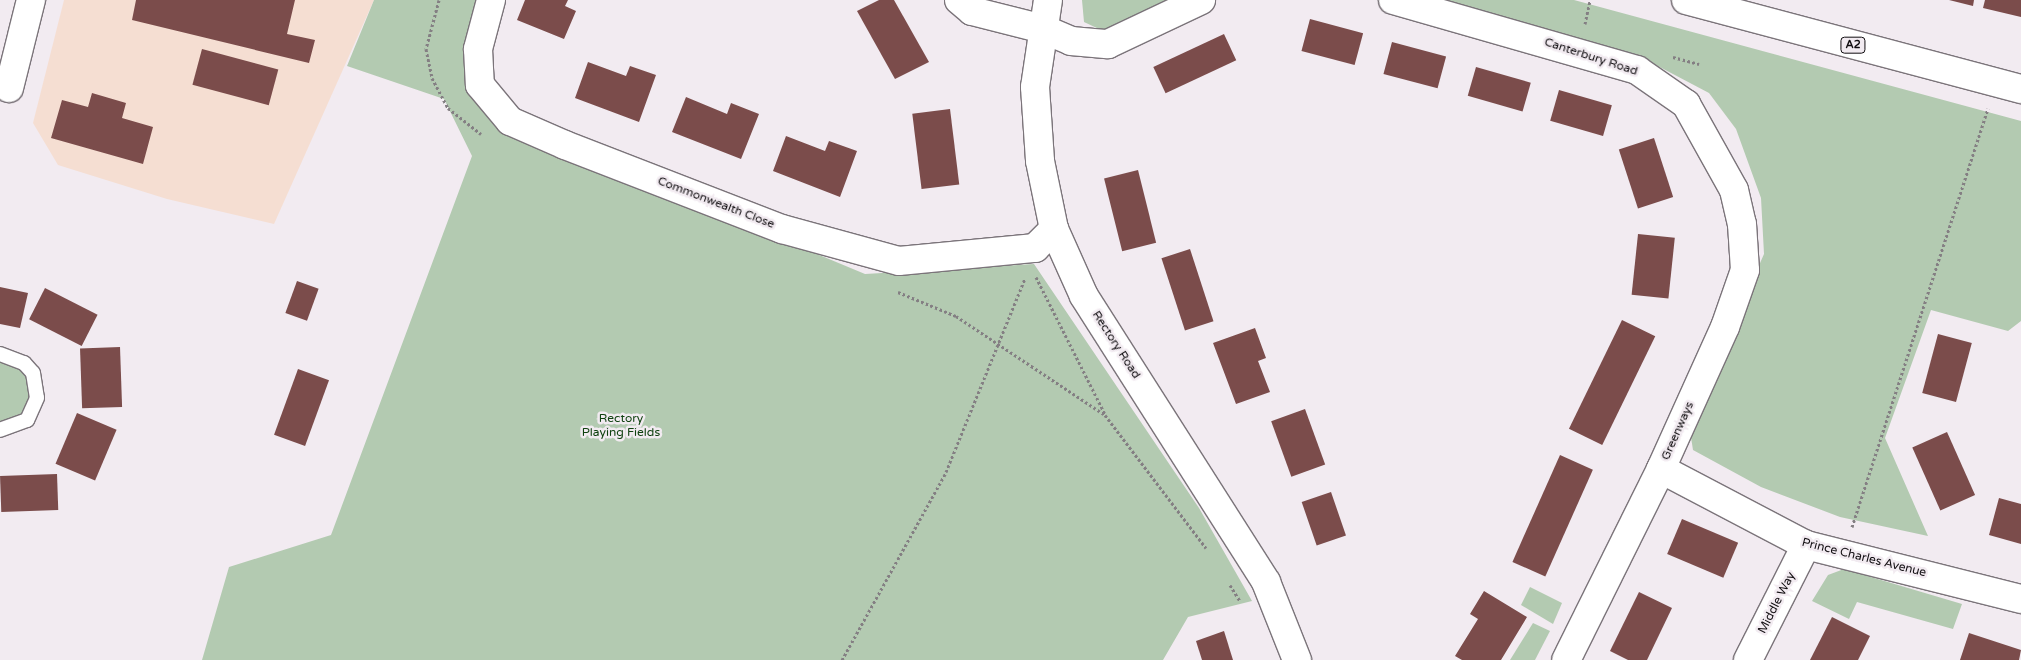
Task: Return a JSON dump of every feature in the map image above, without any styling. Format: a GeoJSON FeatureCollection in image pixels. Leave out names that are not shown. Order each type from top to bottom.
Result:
{"type":"FeatureCollection","features":[{"type":"Feature","properties":{"kind":"street"},"geometry":{"type":"LineString","coordinates":[[9,88],[31,0]]}},
{"type":"Feature","properties":{"kind":"street","name":"Commonwealth Close"},"geometry":{"type":"LineString","coordinates":[[491,0],[478,49],[480,85],[510,121],[782,229],[858,253],[899,261],[1032,256]]}},
{"type":"Feature","properties":{"kind":"street"},"geometry":{"type":"LineString","coordinates":[[959,0],[972,11],[1043,29],[1071,41],[1108,44],[1201,0]]}},
{"type":"Feature","properties":{"kind":"street","name":"Rectory Road"},"geometry":{"type":"LineString","coordinates":[[1048,0],[1035,87],[1040,161],[1054,229],[1084,296],[1266,582],[1297,660]]}},
{"type":"Feature","properties":{"kind":"street","name":"Canterbury Road"},"geometry":{"type":"LineString","coordinates":[[1393,0],[1638,70],[1686,104],[1734,190]]}},
{"type":"Feature","properties":{"kind":"street","name":"A2"},"geometry":{"type":"LineString","coordinates":[[1686,0],[2021,89]]}},
{"type":"Feature","properties":{"kind":"street","name":"Greenways"},"geometry":{"type":"LineString","coordinates":[[1566,660],[1661,469],[1725,327],[1744,270],[1742,224],[1734,190]]}},
{"type":"Feature","properties":{"kind":"street"},"geometry":{"type":"LineString","coordinates":[[1032,256],[1054,229]]}},
{"type":"Feature","properties":{"kind":"street","name":"Prince Charles Avenue"},"geometry":{"type":"LineString","coordinates":[[1661,469],[1806,545],[2021,599]]}},
{"type":"Feature","properties":{"kind":"street","name":"Middle Way"},"geometry":{"type":"LineString","coordinates":[[1748,660],[1806,545]]}},
{"type":"Feature","properties":{"kind":"lane"},"geometry":{"type":"LineString","coordinates":[[0,354],[28,368],[37,398],[27,420],[0,430]]}},
{"type":"Feature","properties":{"kind":"path"},"geometry":{"type":"LineString","coordinates":[[439,0],[426,49],[432,78],[448,108],[483,134]]}},
{"type":"Feature","properties":{"kind":"path"},"geometry":{"type":"LineString","coordinates":[[1583,32],[1590,0]]}},
{"type":"Feature","properties":{"kind":"path"},"geometry":{"type":"LineString","coordinates":[[1852,529],[1989,106]]}},
{"type":"Feature","properties":{"kind":"path"},"geometry":{"type":"LineString","coordinates":[[842,660],[946,472],[1000,342],[1032,256]]}},
{"type":"Feature","properties":{"kind":"path"},"geometry":{"type":"LineString","coordinates":[[1032,256],[1105,415],[1209,552]]}},
{"type":"Feature","properties":{"kind":"path"},"geometry":{"type":"LineString","coordinates":[[892,290],[956,316],[1000,342],[1105,415]]}},
{"type":"Feature","properties":{"kind":"path"},"geometry":{"type":"LineString","coordinates":[[1224,576],[1244,609]]}},
{"type":"Feature","properties":{"kind":"shaded area"},"geometry":{"type":"Polygon","coordinates":[[[64,0],[374,0],[274,224],[167,199],[58,165],[33,123],[64,0]]]}},
{"type":"Feature","properties":{"kind":"green space","name":"Rectory Playing Fields"},"geometry":{"type":"Polygon","coordinates":[[[374,0],[491,0],[477,36],[497,109],[557,146],[865,274],[1034,264],[1199,508],[1252,601],[1188,617],[1163,660],[202,660],[229,567],[331,535],[472,156],[444,99],[347,66],[374,0]]]}},
{"type":"Feature","properties":{"kind":"green space"},"geometry":{"type":"Polygon","coordinates":[[[1082,0],[1188,0],[1117,29],[1099,29],[1084,22],[1082,0]]]}},
{"type":"Feature","properties":{"kind":"green space"},"geometry":{"type":"Polygon","coordinates":[[[1427,0],[1574,0],[2021,121],[2021,321],[2008,331],[1931,310],[1885,438],[1928,536],[1840,517],[1761,487],[1693,450],[1689,425],[1764,254],[1761,198],[1736,129],[1709,93],[1635,54],[1427,0]]]}},
{"type":"Feature","properties":{"kind":"green space"},"geometry":{"type":"Polygon","coordinates":[[[0,354],[24,363],[34,409],[0,430],[0,354]]]}},
{"type":"Feature","properties":{"kind":"green space"},"geometry":{"type":"Polygon","coordinates":[[[1844,569],[1962,604],[1953,629],[1857,602],[1849,619],[1812,601],[1828,575],[1844,569]]]}},
{"type":"Feature","properties":{"kind":"green space"},"geometry":{"type":"Polygon","coordinates":[[[1530,587],[1562,603],[1553,624],[1521,605],[1530,587]]]}},
{"type":"Feature","properties":{"kind":"green space"},"geometry":{"type":"Polygon","coordinates":[[[1533,623],[1550,631],[1535,660],[1510,660],[1533,623]]]}},
{"type":"Feature","properties":{"kind":"building"},"geometry":{"type":"Polygon","coordinates":[[[136,0],[295,0],[287,34],[315,40],[309,63],[132,20],[136,0]]]}},
{"type":"Feature","properties":{"kind":"building"},"geometry":{"type":"Polygon","coordinates":[[[525,0],[568,0],[565,6],[576,11],[564,39],[517,20],[525,0]]]}},
{"type":"Feature","properties":{"kind":"building"},"geometry":{"type":"Polygon","coordinates":[[[879,0],[894,0],[929,62],[895,79],[857,11],[879,0]]]}},
{"type":"Feature","properties":{"kind":"building"},"geometry":{"type":"Polygon","coordinates":[[[1949,0],[1974,0],[1973,6],[1949,0]]]}},
{"type":"Feature","properties":{"kind":"building"},"geometry":{"type":"Polygon","coordinates":[[[1985,0],[2021,0],[2021,17],[1983,8],[1985,0]]]}},
{"type":"Feature","properties":{"kind":"building"},"geometry":{"type":"Polygon","coordinates":[[[1310,19],[1363,33],[1355,65],[1301,51],[1310,19]]]}},
{"type":"Feature","properties":{"kind":"building"},"geometry":{"type":"Polygon","coordinates":[[[1224,34],[1236,60],[1166,93],[1153,67],[1224,34]]]}},
{"type":"Feature","properties":{"kind":"building"},"geometry":{"type":"Polygon","coordinates":[[[1392,42],[1446,56],[1438,88],[1383,74],[1392,42]]]}},
{"type":"Feature","properties":{"kind":"building"},"geometry":{"type":"Polygon","coordinates":[[[202,49],[278,69],[269,105],[192,85],[202,49]]]}},
{"type":"Feature","properties":{"kind":"building"},"geometry":{"type":"Polygon","coordinates":[[[588,62],[626,76],[630,66],[656,75],[639,122],[575,98],[588,62]]]}},
{"type":"Feature","properties":{"kind":"building"},"geometry":{"type":"Polygon","coordinates":[[[1476,67],[1531,83],[1523,112],[1468,96],[1476,67]]]}},
{"type":"Feature","properties":{"kind":"building"},"geometry":{"type":"Polygon","coordinates":[[[1559,90],[1612,105],[1603,136],[1550,121],[1559,90]]]}},
{"type":"Feature","properties":{"kind":"building"},"geometry":{"type":"Polygon","coordinates":[[[92,93],[126,103],[122,118],[153,127],[143,164],[51,138],[62,100],[88,107],[92,93]]]}},
{"type":"Feature","properties":{"kind":"building"},"geometry":{"type":"Polygon","coordinates":[[[686,97],[727,114],[731,103],[759,114],[741,159],[672,132],[686,97]]]}},
{"type":"Feature","properties":{"kind":"building"},"geometry":{"type":"Polygon","coordinates":[[[950,109],[959,184],[922,189],[912,114],[950,109]]]}},
{"type":"Feature","properties":{"kind":"building"},"geometry":{"type":"Polygon","coordinates":[[[786,136],[825,151],[829,141],[857,151],[840,197],[773,171],[786,136]]]}},
{"type":"Feature","properties":{"kind":"building"},"geometry":{"type":"Polygon","coordinates":[[[1654,138],[1673,197],[1638,208],[1619,149],[1654,138]]]}},
{"type":"Feature","properties":{"kind":"building"},"geometry":{"type":"Polygon","coordinates":[[[1138,170],[1156,243],[1122,251],[1104,178],[1138,170]]]}},
{"type":"Feature","properties":{"kind":"building"},"geometry":{"type":"Polygon","coordinates":[[[1638,234],[1675,238],[1668,299],[1632,295],[1638,234]]]}},
{"type":"Feature","properties":{"kind":"building"},"geometry":{"type":"Polygon","coordinates":[[[1190,249],[1213,321],[1185,331],[1161,258],[1190,249]]]}},
{"type":"Feature","properties":{"kind":"building"},"geometry":{"type":"Polygon","coordinates":[[[297,281],[319,289],[307,321],[285,313],[297,281]]]}},
{"type":"Feature","properties":{"kind":"building"},"geometry":{"type":"Polygon","coordinates":[[[0,287],[28,293],[20,328],[0,324],[0,287]]]}},
{"type":"Feature","properties":{"kind":"building"},"geometry":{"type":"Polygon","coordinates":[[[45,288],[98,315],[82,346],[29,319],[45,288]]]}},
{"type":"Feature","properties":{"kind":"building"},"geometry":{"type":"Polygon","coordinates":[[[1622,320],[1655,336],[1602,445],[1569,429],[1622,320]]]}},
{"type":"Feature","properties":{"kind":"building"},"geometry":{"type":"Polygon","coordinates":[[[1255,328],[1266,358],[1258,361],[1270,392],[1236,404],[1213,343],[1255,328]]]}},
{"type":"Feature","properties":{"kind":"building"},"geometry":{"type":"Polygon","coordinates":[[[1938,334],[1972,343],[1956,402],[1922,393],[1938,334]]]}},
{"type":"Feature","properties":{"kind":"building"},"geometry":{"type":"Polygon","coordinates":[[[120,347],[122,407],[82,408],[80,348],[120,347]]]}},
{"type":"Feature","properties":{"kind":"building"},"geometry":{"type":"Polygon","coordinates":[[[298,369],[329,380],[305,446],[274,435],[298,369]]]}},
{"type":"Feature","properties":{"kind":"building"},"geometry":{"type":"Polygon","coordinates":[[[1305,409],[1325,464],[1291,477],[1271,421],[1305,409]]]}},
{"type":"Feature","properties":{"kind":"building"},"geometry":{"type":"Polygon","coordinates":[[[77,413],[117,430],[95,480],[56,464],[77,413]]]}},
{"type":"Feature","properties":{"kind":"building"},"geometry":{"type":"Polygon","coordinates":[[[1947,432],[1975,495],[1940,510],[1912,447],[1947,432]]]}},
{"type":"Feature","properties":{"kind":"building"},"geometry":{"type":"Polygon","coordinates":[[[1560,455],[1593,470],[1545,577],[1512,562],[1560,455]]]}},
{"type":"Feature","properties":{"kind":"building"},"geometry":{"type":"Polygon","coordinates":[[[57,474],[58,510],[1,512],[0,476],[57,474]]]}},
{"type":"Feature","properties":{"kind":"building"},"geometry":{"type":"Polygon","coordinates":[[[1331,492],[1346,535],[1317,546],[1302,502],[1331,492]]]}},
{"type":"Feature","properties":{"kind":"building"},"geometry":{"type":"Polygon","coordinates":[[[1999,498],[2021,504],[2021,544],[1989,535],[1999,498]]]}},
{"type":"Feature","properties":{"kind":"building"},"geometry":{"type":"Polygon","coordinates":[[[1682,519],[1738,543],[1723,578],[1667,554],[1682,519]]]}},
{"type":"Feature","properties":{"kind":"building"},"geometry":{"type":"Polygon","coordinates":[[[1484,591],[1527,617],[1501,660],[1462,660],[1455,656],[1478,619],[1470,614],[1484,591]]]}},
{"type":"Feature","properties":{"kind":"building"},"geometry":{"type":"Polygon","coordinates":[[[1639,592],[1672,608],[1647,660],[1628,660],[1610,651],[1639,592]]]}},
{"type":"Feature","properties":{"kind":"building"},"geometry":{"type":"Polygon","coordinates":[[[1832,617],[1870,636],[1858,660],[1810,660],[1832,617]]]}},
{"type":"Feature","properties":{"kind":"building"},"geometry":{"type":"Polygon","coordinates":[[[1224,631],[1233,660],[1202,660],[1196,641],[1224,631]]]}},
{"type":"Feature","properties":{"kind":"building"},"geometry":{"type":"Polygon","coordinates":[[[1969,633],[2021,650],[2019,660],[1960,660],[1969,633]]]}}]}
